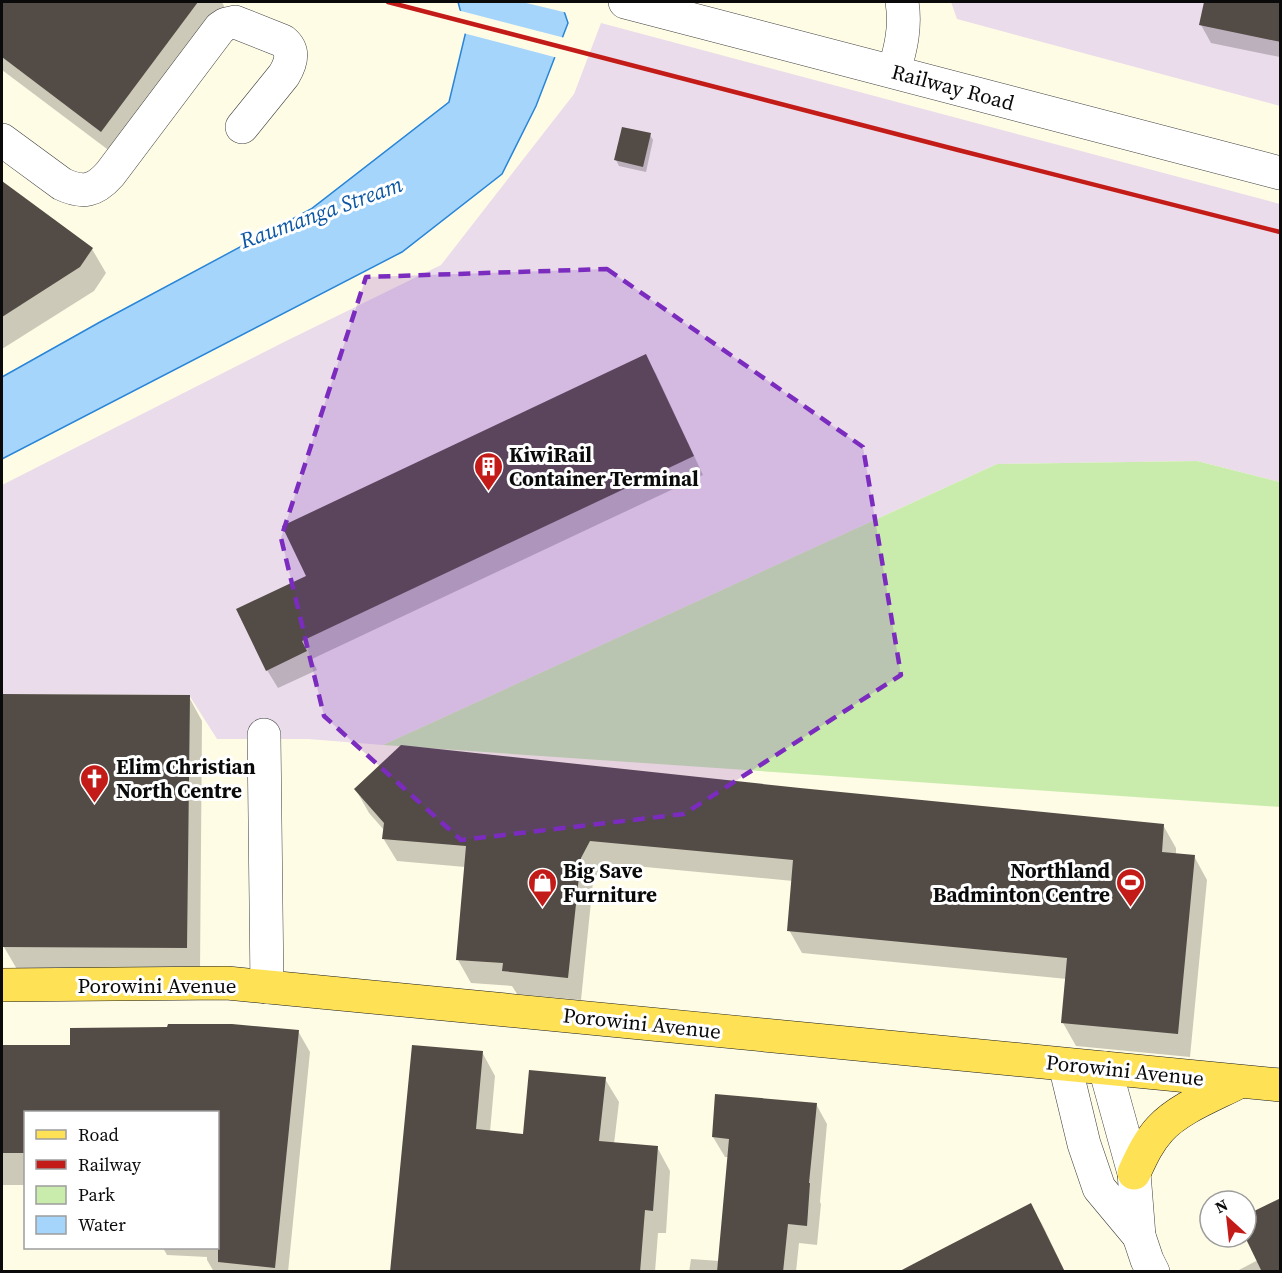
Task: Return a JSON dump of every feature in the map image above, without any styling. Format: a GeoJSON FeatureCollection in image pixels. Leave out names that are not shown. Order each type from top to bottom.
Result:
{"type":"FeatureCollection","features":[{"type":"Feature","properties":{"kind":"main road","name":"Porowini Avenue"},"geometry":{"type":"LineString","coordinates":[[2,985],[227,984],[267,987],[1281,1085]]}},
{"type":"Feature","properties":{"kind":"main road"},"geometry":{"type":"LineString","coordinates":[[1134,1173],[1148,1145],[1160,1129],[1176,1114],[1239,1082]]}},
{"type":"Feature","properties":{"kind":"street","name":"Railway Road"},"geometry":{"type":"LineString","coordinates":[[625,2],[1281,173]]}},
{"type":"Feature","properties":{"kind":"street"},"geometry":{"type":"LineString","coordinates":[[894,71],[903,38],[902,2]]}},
{"type":"Feature","properties":{"kind":"street"},"geometry":{"type":"LineString","coordinates":[[2,140],[62,184],[80,190],[97,186],[110,174],[220,28],[235,22],[283,41],[289,46],[292,57],[284,75],[242,127]]}},
{"type":"Feature","properties":{"kind":"street"},"geometry":{"type":"LineString","coordinates":[[264,735],[267,987]]}},
{"type":"Feature","properties":{"kind":"street"},"geometry":{"type":"LineString","coordinates":[[1065,1065],[1084,1144],[1099,1188],[1140,1260]]}},
{"type":"Feature","properties":{"kind":"street"},"geometry":{"type":"LineString","coordinates":[[1105,1068],[1134,1173],[1140,1260]]}},
{"type":"Feature","properties":{"kind":"highlighted area"},"geometry":{"type":"Polygon","coordinates":[[[607,269],[863,447],[901,675],[684,814],[461,840],[324,716],[281,538],[366,277],[607,269]]]}},
{"type":"Feature","properties":{"kind":"shaded area"},"geometry":{"type":"Polygon","coordinates":[[[951,2],[1280,2],[1280,106],[957,19],[951,2]]]}},
{"type":"Feature","properties":{"kind":"shaded area"},"geometry":{"type":"Polygon","coordinates":[[[601,23],[1280,204],[1280,482],[1197,461],[997,464],[383,745],[308,739],[217,739],[189,695],[2,694],[2,485],[441,265],[574,94],[601,23]]]}},
{"type":"Feature","properties":{"kind":"green space"},"geometry":{"type":"Polygon","coordinates":[[[1197,461],[1280,482],[1280,807],[383,745],[997,464],[1197,461]]]}},
{"type":"Feature","properties":{"kind":"water","name":"Raumanga Stream"},"geometry":{"type":"Polygon","coordinates":[[[458,2],[561,2],[568,23],[536,106],[502,174],[402,252],[2,459],[2,377],[311,209],[449,102],[466,31],[458,2]]]}},
{"type":"Feature","properties":{"kind":"pier"},"geometry":{"type":"Polygon","coordinates":[[[522,2],[564,2],[568,13],[522,2]]]}},
{"type":"Feature","properties":{"kind":"pier"},"geometry":{"type":"Polygon","coordinates":[[[457,10],[565,38],[558,58],[463,33],[457,10]]]}},
{"type":"Feature","properties":{"kind":"building"},"geometry":{"type":"Polygon","coordinates":[[[2,2],[198,2],[101,132],[2,57],[2,2]]]}},
{"type":"Feature","properties":{"kind":"building"},"geometry":{"type":"Polygon","coordinates":[[[1204,2],[1281,2],[1281,42],[1199,25],[1204,2]]]}},
{"type":"Feature","properties":{"kind":"building"},"geometry":{"type":"Polygon","coordinates":[[[622,127],[651,133],[643,167],[614,160],[622,127]]]}},
{"type":"Feature","properties":{"kind":"building"},"geometry":{"type":"Polygon","coordinates":[[[2,181],[93,248],[80,267],[2,317],[2,181]]]}},
{"type":"Feature","properties":{"kind":"building","name":"KiwiRail Container Terminal"},"geometry":{"type":"Polygon","coordinates":[[[646,354],[694,456],[302,641],[307,651],[266,671],[236,609],[306,576],[282,526],[646,354]]]}},
{"type":"Feature","properties":{"kind":"building","name":"Elim Christian North Centre"},"geometry":{"type":"Polygon","coordinates":[[[2,694],[190,695],[187,948],[3,947],[2,694]]]}},
{"type":"Feature","properties":{"kind":"building"},"geometry":{"type":"Polygon","coordinates":[[[401,745],[1164,824],[1162,852],[1195,855],[1178,1034],[1061,1023],[1067,958],[787,931],[793,860],[590,841],[581,858],[568,978],[502,971],[503,963],[456,960],[466,846],[382,839],[384,823],[354,789],[401,745]]]}},
{"type":"Feature","properties":{"kind":"building"},"geometry":{"type":"Polygon","coordinates":[[[168,1024],[232,1024],[299,1030],[275,1268],[218,1262],[219,1111],[24,1111],[24,1153],[2,1153],[2,1045],[70,1045],[70,1028],[167,1027],[168,1024]]]}},
{"type":"Feature","properties":{"kind":"building"},"geometry":{"type":"Polygon","coordinates":[[[412,1045],[483,1051],[476,1129],[523,1134],[529,1070],[606,1077],[599,1141],[658,1146],[653,1211],[645,1210],[640,1272],[390,1272],[412,1045]]]}},
{"type":"Feature","properties":{"kind":"building"},"geometry":{"type":"Polygon","coordinates":[[[715,1094],[817,1103],[807,1226],[788,1224],[783,1272],[717,1272],[729,1139],[712,1137],[715,1094]]]}},
{"type":"Feature","properties":{"kind":"building"},"geometry":{"type":"Polygon","coordinates":[[[1281,1198],[1281,1272],[1262,1272],[1251,1249],[1258,1249],[1258,1209],[1281,1198]]]}},
{"type":"Feature","properties":{"kind":"building"},"geometry":{"type":"Polygon","coordinates":[[[1031,1203],[1065,1272],[898,1272],[940,1250],[1031,1203]]]}},
{"type":"Feature","properties":{"kind":"railway"},"geometry":{"type":"LineString","coordinates":[[388,2],[1280,232]]}},
{"type":"Feature","properties":{"kind":"place","name":"KiwiRail Container Terminal"},"geometry":{"type":"Point","coordinates":[488,492]}},
{"type":"Feature","properties":{"kind":"place","name":"Elim Christian North Centre"},"geometry":{"type":"Point","coordinates":[95,804]}},
{"type":"Feature","properties":{"kind":"place","name":"Big Save Furniture"},"geometry":{"type":"Point","coordinates":[542,908]}},
{"type":"Feature","properties":{"kind":"place","name":"Northland Badminton Centre"},"geometry":{"type":"Point","coordinates":[1131,908]}}]}
